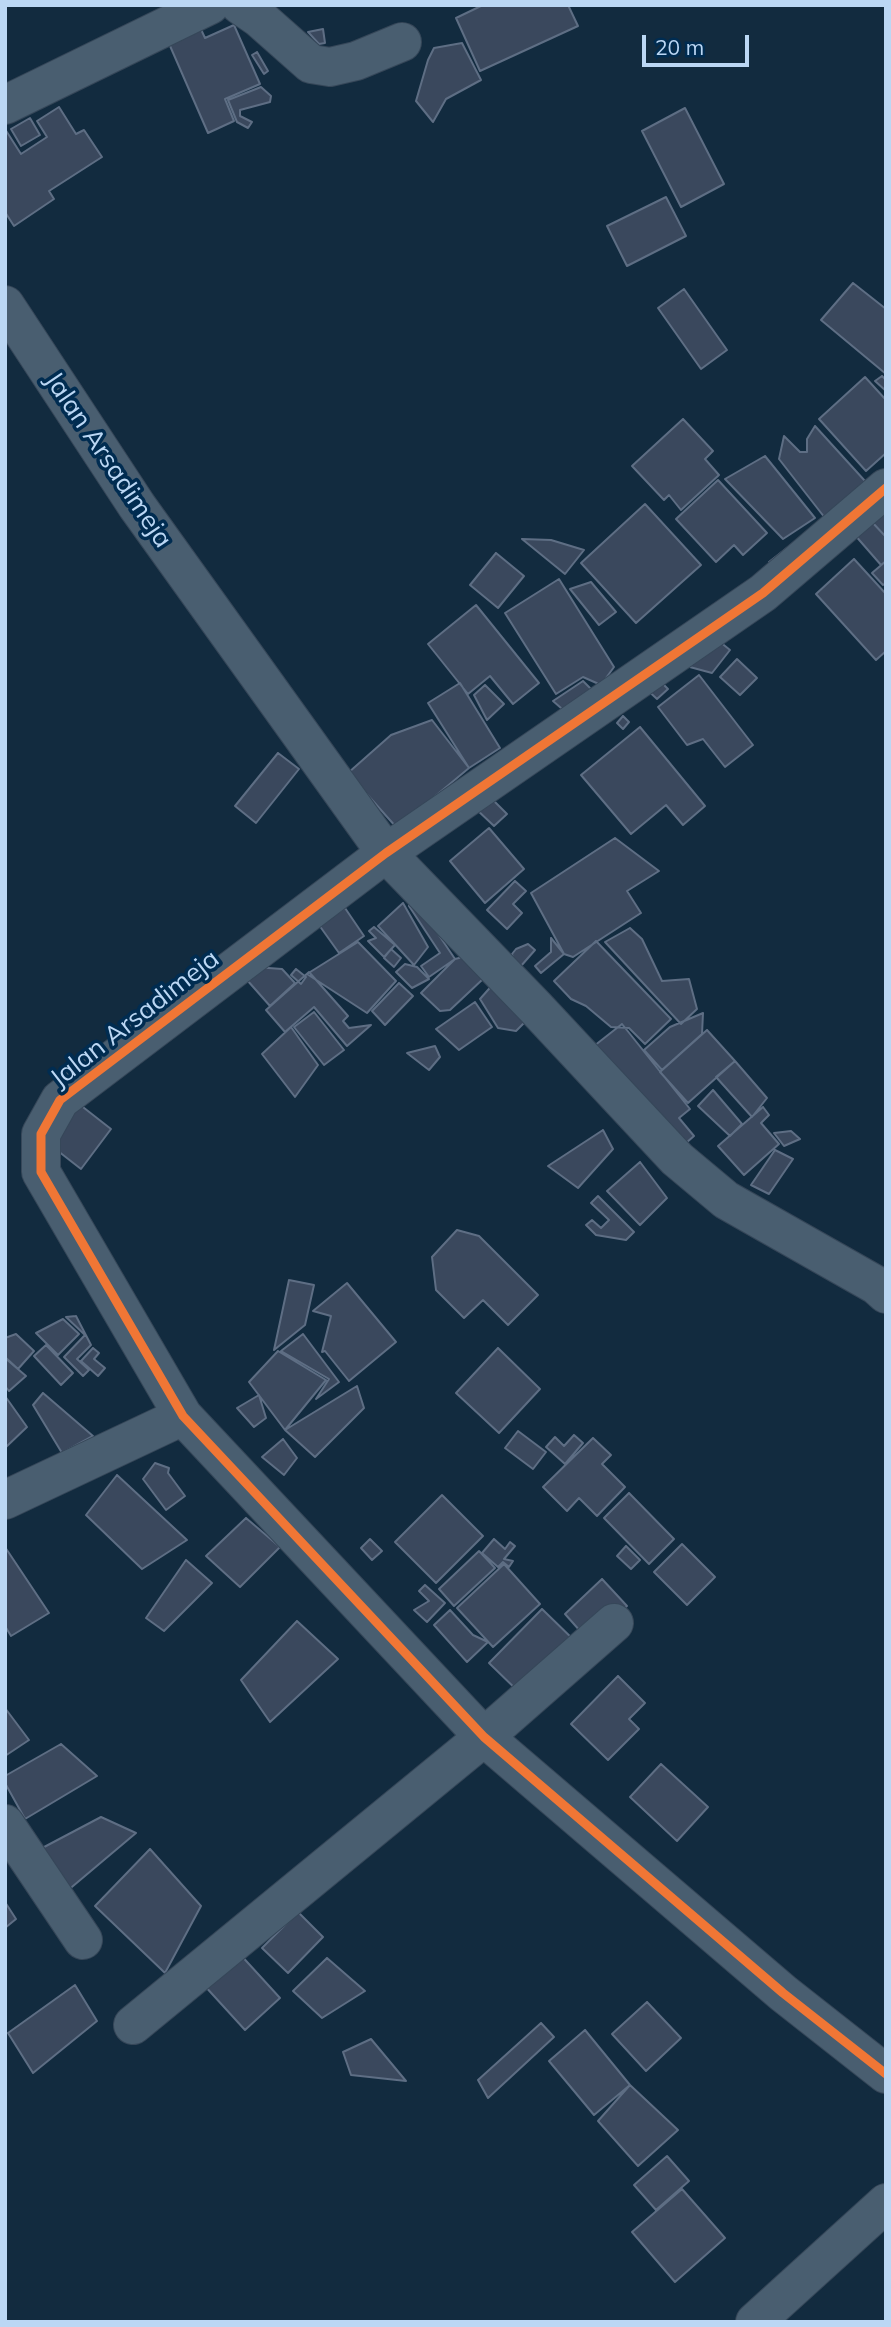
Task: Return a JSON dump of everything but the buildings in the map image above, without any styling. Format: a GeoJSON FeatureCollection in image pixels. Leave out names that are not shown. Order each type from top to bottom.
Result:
{"type":"FeatureCollection","features":[{"type":"Feature","properties":{"kind":"street"},"geometry":{"type":"LineString","coordinates":[[5,105],[210,5]]}},
{"type":"Feature","properties":{"kind":"street"},"geometry":{"type":"LineString","coordinates":[[240,5],[259,18],[311,64],[330,67],[356,61],[402,42]]}},
{"type":"Feature","properties":{"kind":"street","name":"Jalan Arsadimeja"},"geometry":{"type":"LineString","coordinates":[[5,304],[137,506],[386,853],[60,1100],[41,1134],[41,1172],[183,1416],[484,1737],[783,1993],[886,2074]]}},
{"type":"Feature","properties":{"kind":"street"},"geometry":{"type":"LineString","coordinates":[[886,488],[763,593],[386,853],[677,1159],[726,1200],[876,1285],[886,1294]]}},
{"type":"Feature","properties":{"kind":"street"},"geometry":{"type":"LineString","coordinates":[[5,1500],[183,1416]]}},
{"type":"Feature","properties":{"kind":"street"},"geometry":{"type":"LineString","coordinates":[[133,2025],[484,1737],[614,1623]]}},
{"type":"Feature","properties":{"kind":"street"},"geometry":{"type":"LineString","coordinates":[[5,1824],[83,1940]]}},
{"type":"Feature","properties":{"kind":"street"},"geometry":{"type":"LineString","coordinates":[[755,2322],[886,2203]]}},
{"type":"Feature","properties":{"kind":"cycle path"},"geometry":{"type":"LineString","coordinates":[[886,488],[763,593],[386,853],[60,1100],[41,1134],[41,1172],[183,1416],[484,1737],[783,1993],[886,2074]]}}]}
